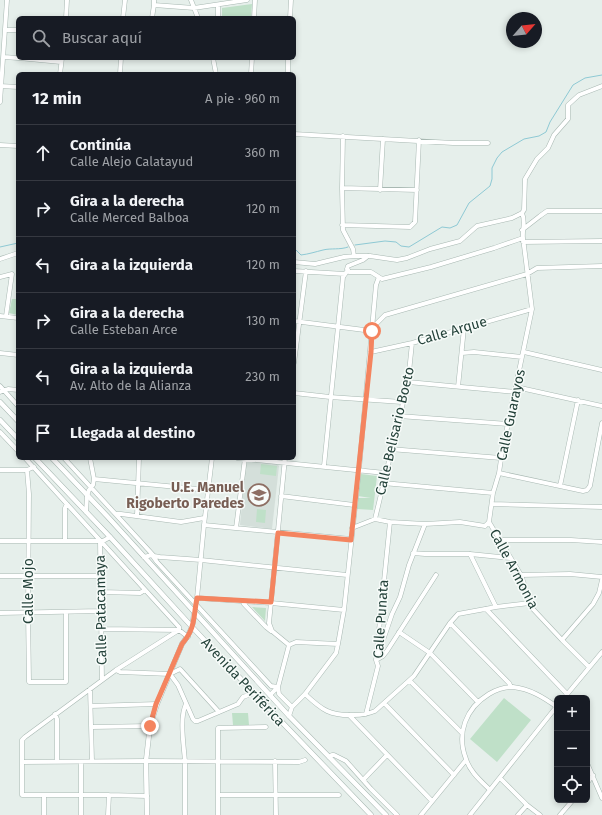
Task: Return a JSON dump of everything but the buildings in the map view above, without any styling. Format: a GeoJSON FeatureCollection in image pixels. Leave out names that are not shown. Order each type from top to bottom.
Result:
{"type":"FeatureCollection","features":[{"type":"Feature","properties":{"kind":"street"},"geometry":{"type":"LineString","coordinates":[[0,102],[7,0]]}},
{"type":"Feature","properties":{"kind":"street"},"geometry":{"type":"LineString","coordinates":[[66,16],[67,0]]}},
{"type":"Feature","properties":{"kind":"street"},"geometry":{"type":"LineString","coordinates":[[124,16],[125,0]]}},
{"type":"Feature","properties":{"kind":"street"},"geometry":{"type":"LineString","coordinates":[[152,16],[154,0]]}},
{"type":"Feature","properties":{"kind":"street"},"geometry":{"type":"LineString","coordinates":[[191,0],[197,16]]}},
{"type":"Feature","properties":{"kind":"street"},"geometry":{"type":"LineString","coordinates":[[154,6],[194,8],[247,0]]}},
{"type":"Feature","properties":{"kind":"street"},"geometry":{"type":"LineString","coordinates":[[254,16],[255,0]]}},
{"type":"Feature","properties":{"kind":"street"},"geometry":{"type":"LineString","coordinates":[[290,16],[291,0]]}},
{"type":"Feature","properties":{"kind":"street"},"geometry":{"type":"LineString","coordinates":[[218,5],[218,16]]}},
{"type":"Feature","properties":{"kind":"street"},"geometry":{"type":"LineString","coordinates":[[0,22],[6,22]]}},
{"type":"Feature","properties":{"kind":"street"},"geometry":{"type":"LineString","coordinates":[[6,30],[16,30]]}},
{"type":"Feature","properties":{"kind":"street"},"geometry":{"type":"LineString","coordinates":[[4,57],[16,58]]}},
{"type":"Feature","properties":{"kind":"street"},"geometry":{"type":"LineString","coordinates":[[60,72],[62,60]]}},
{"type":"Feature","properties":{"kind":"street"},"geometry":{"type":"LineString","coordinates":[[120,72],[121,60]]}},
{"type":"Feature","properties":{"kind":"street"},"geometry":{"type":"LineString","coordinates":[[214,60],[216,72]]}},
{"type":"Feature","properties":{"kind":"street"},"geometry":{"type":"LineString","coordinates":[[251,72],[252,60]]}},
{"type":"Feature","properties":{"kind":"street"},"geometry":{"type":"LineString","coordinates":[[288,60],[288,72]]}},
{"type":"Feature","properties":{"kind":"street"},"geometry":{"type":"LineString","coordinates":[[1,86],[16,87]]}},
{"type":"Feature","properties":{"kind":"street","name":"Calle Guarayos"},"geometry":{"type":"LineString","coordinates":[[490,522],[493,493],[499,473],[532,308],[522,230],[525,221],[522,213],[524,210],[525,179],[537,159],[548,148],[554,135],[568,119],[568,105],[579,95],[602,86]]}},
{"type":"Feature","properties":{"kind":"street"},"geometry":{"type":"LineString","coordinates":[[296,134],[488,143]]}},
{"type":"Feature","properties":{"kind":"street"},"geometry":{"type":"LineString","coordinates":[[343,136],[342,225],[353,249],[354,256]]}},
{"type":"Feature","properties":{"kind":"street"},"geometry":{"type":"LineString","coordinates":[[380,190],[383,139]]}},
{"type":"Feature","properties":{"kind":"street"},"geometry":{"type":"LineString","coordinates":[[342,225],[410,227],[415,222],[419,140]]}},
{"type":"Feature","properties":{"kind":"street"},"geometry":{"type":"LineString","coordinates":[[0,145],[16,146]]}},
{"type":"Feature","properties":{"kind":"street"},"geometry":{"type":"LineString","coordinates":[[342,188],[417,190]]}},
{"type":"Feature","properties":{"kind":"street"},"geometry":{"type":"LineString","coordinates":[[522,230],[548,211],[602,211]]}},
{"type":"Feature","properties":{"kind":"street"},"geometry":{"type":"LineString","coordinates":[[296,262],[315,264],[354,256],[368,256],[397,260],[407,258],[460,241],[477,226],[503,221],[522,213]]}},
{"type":"Feature","properties":{"kind":"street"},"geometry":{"type":"LineString","coordinates":[[296,271],[352,273],[371,272],[382,279],[431,267],[523,240],[602,241]]}},
{"type":"Feature","properties":{"kind":"street"},"geometry":{"type":"LineString","coordinates":[[0,259],[16,254]]}},
{"type":"Feature","properties":{"kind":"street"},"geometry":{"type":"LineString","coordinates":[[324,466],[342,277],[348,266],[363,260],[368,256]]}},
{"type":"Feature","properties":{"kind":"street"},"geometry":{"type":"LineString","coordinates":[[373,325],[388,314],[527,274],[537,268],[602,266]]}},
{"type":"Feature","properties":{"kind":"street"},"geometry":{"type":"LineString","coordinates":[[306,271],[296,322],[372,331]]}},
{"type":"Feature","properties":{"kind":"street"},"geometry":{"type":"LineString","coordinates":[[0,277],[12,274],[6,316]]}},
{"type":"Feature","properties":{"kind":"street"},"geometry":{"type":"LineString","coordinates":[[288,716],[292,707],[305,694],[336,653],[338,644],[344,610],[371,352],[376,285],[379,277]]}},
{"type":"Feature","properties":{"kind":"street","name":"Calle Arque"},"geometry":{"type":"LineString","coordinates":[[371,352],[412,343],[532,308]]}},
{"type":"Feature","properties":{"kind":"street"},"geometry":{"type":"LineString","coordinates":[[0,316],[16,318]]}},
{"type":"Feature","properties":{"kind":"street"},"geometry":{"type":"LineString","coordinates":[[458,387],[464,328]]}},
{"type":"Feature","properties":{"kind":"street","name":"Calle Belisario Boeto"},"geometry":{"type":"LineString","coordinates":[[375,519],[390,450],[408,382],[412,343]]}},
{"type":"Feature","properties":{"kind":"street"},"geometry":{"type":"LineString","coordinates":[[462,354],[474,352],[522,357]]}},
{"type":"Feature","properties":{"kind":"street"},"geometry":{"type":"LineString","coordinates":[[524,352],[602,370]]}},
{"type":"Feature","properties":{"kind":"street"},"geometry":{"type":"LineString","coordinates":[[0,353],[16,355]]}},
{"type":"Feature","properties":{"kind":"street"},"geometry":{"type":"LineString","coordinates":[[408,382],[458,387],[516,389],[578,400],[602,406]]}},
{"type":"Feature","properties":{"kind":"street"},"geometry":{"type":"LineString","coordinates":[[0,386],[2,391],[16,404]]}},
{"type":"Feature","properties":{"kind":"street"},"geometry":{"type":"LineString","coordinates":[[2,391],[16,390]]}},
{"type":"Feature","properties":{"kind":"street"},"geometry":{"type":"LineString","coordinates":[[296,392],[330,397],[402,402]]}},
{"type":"Feature","properties":{"kind":"street"},"geometry":{"type":"LineString","coordinates":[[560,486],[578,400]]}},
{"type":"Feature","properties":{"kind":"street"},"geometry":{"type":"LineString","coordinates":[[0,402],[16,419]]}},
{"type":"Feature","properties":{"kind":"street"},"geometry":{"type":"LineString","coordinates":[[399,416],[508,424]]}},
{"type":"Feature","properties":{"kind":"street"},"geometry":{"type":"LineString","coordinates":[[0,420],[16,437]]}},
{"type":"Feature","properties":{"kind":"street"},"geometry":{"type":"LineString","coordinates":[[499,473],[585,490],[590,486],[602,423]]}},
{"type":"Feature","properties":{"kind":"street"},"geometry":{"type":"LineString","coordinates":[[1,434],[16,449]]}},
{"type":"Feature","properties":{"kind":"street"},"geometry":{"type":"LineString","coordinates":[[390,450],[501,458]]}},
{"type":"Feature","properties":{"kind":"street"},"geometry":{"type":"LineString","coordinates":[[27,460],[179,627],[179,630],[188,637]]}},
{"type":"Feature","properties":{"kind":"street","name":"Avenida Periférica"},"geometry":{"type":"LineString","coordinates":[[37,460],[110,536],[192,628],[372,815]]}},
{"type":"Feature","properties":{"kind":"street"},"geometry":{"type":"LineString","coordinates":[[54,460],[87,496]]}},
{"type":"Feature","properties":{"kind":"street"},"geometry":{"type":"LineString","coordinates":[[66,460],[271,686],[278,687]]}},
{"type":"Feature","properties":{"kind":"street"},"geometry":{"type":"LineString","coordinates":[[86,512],[87,496],[93,485],[94,479],[90,460]]}},
{"type":"Feature","properties":{"kind":"street"},"geometry":{"type":"LineString","coordinates":[[137,516],[139,460]]}},
{"type":"Feature","properties":{"kind":"street"},"geometry":{"type":"LineString","coordinates":[[147,815],[146,761],[150,726],[156,704],[182,644],[188,637],[192,628],[197,598],[204,518],[212,460]]}},
{"type":"Feature","properties":{"kind":"street"},"geometry":{"type":"LineString","coordinates":[[236,528],[245,460]]}},
{"type":"Feature","properties":{"kind":"street"},"geometry":{"type":"LineString","coordinates":[[272,631],[269,622],[285,460],[385,473]]}},
{"type":"Feature","properties":{"kind":"street"},"geometry":{"type":"LineString","coordinates":[[0,470],[27,470],[34,467]]}},
{"type":"Feature","properties":{"kind":"street","name":"Calle Mojo"},"geometry":{"type":"LineString","coordinates":[[27,470],[29,494],[29,682],[66,682],[66,612]]}},
{"type":"Feature","properties":{"kind":"street"},"geometry":{"type":"LineString","coordinates":[[94,479],[208,490]]}},
{"type":"Feature","properties":{"kind":"street"},"geometry":{"type":"LineString","coordinates":[[383,484],[493,493]]}},
{"type":"Feature","properties":{"kind":"street","name":"Avenida Periférica"},"geometry":{"type":"LineString","coordinates":[[87,496],[288,716],[386,815]]}},
{"type":"Feature","properties":{"kind":"street"},"geometry":{"type":"LineString","coordinates":[[281,496],[354,505]]}},
{"type":"Feature","properties":{"kind":"street"},"geometry":{"type":"LineString","coordinates":[[65,540],[65,508],[67,504]]}},
{"type":"Feature","properties":{"kind":"street"},"geometry":{"type":"LineString","coordinates":[[492,504],[602,507]]}},
{"type":"Feature","properties":{"kind":"street"},"geometry":{"type":"LineString","coordinates":[[116,514],[181,522],[204,518]]}},
{"type":"Feature","properties":{"kind":"street"},"geometry":{"type":"LineString","coordinates":[[352,528],[375,519],[390,522],[425,524],[460,522],[485,526],[490,522]]}},
{"type":"Feature","properties":{"kind":"street","name":"Calle Punata"},"geometry":{"type":"LineString","coordinates":[[366,714],[378,666],[376,658],[390,522]]}},
{"type":"Feature","properties":{"kind":"street","name":"Calle Armonia"},"geometry":{"type":"LineString","coordinates":[[490,522],[520,575],[532,608],[589,667]]}},
{"type":"Feature","properties":{"kind":"street"},"geometry":{"type":"LineString","coordinates":[[376,658],[379,654],[392,614],[400,597],[413,553],[425,524]]}},
{"type":"Feature","properties":{"kind":"street"},"geometry":{"type":"LineString","coordinates":[[204,525],[351,540]]}},
{"type":"Feature","properties":{"kind":"street"},"geometry":{"type":"LineString","coordinates":[[0,541],[103,541],[110,536]]}},
{"type":"Feature","properties":{"kind":"street","name":"Calle Patacamaya"},"geometry":{"type":"LineString","coordinates":[[100,540],[102,576],[102,680]]}},
{"type":"Feature","properties":{"kind":"street"},"geometry":{"type":"LineString","coordinates":[[501,540],[571,540],[602,542]]}},
{"type":"Feature","properties":{"kind":"street"},"geometry":{"type":"LineString","coordinates":[[413,553],[470,554],[510,558]]}},
{"type":"Feature","properties":{"kind":"street"},"geometry":{"type":"LineString","coordinates":[[144,557],[152,554],[160,558],[200,560],[347,575]]}},
{"type":"Feature","properties":{"kind":"street"},"geometry":{"type":"LineString","coordinates":[[470,554],[496,607]]}},
{"type":"Feature","properties":{"kind":"street"},"geometry":{"type":"LineString","coordinates":[[520,575],[570,574],[602,577]]}},
{"type":"Feature","properties":{"kind":"street"},"geometry":{"type":"LineString","coordinates":[[376,658],[383,656],[387,651],[436,575]]}},
{"type":"Feature","properties":{"kind":"street"},"geometry":{"type":"LineString","coordinates":[[0,576],[102,576]]}},
{"type":"Feature","properties":{"kind":"street"},"geometry":{"type":"LineString","coordinates":[[562,640],[592,604],[599,593],[602,580]]}},
{"type":"Feature","properties":{"kind":"street"},"geometry":{"type":"LineString","coordinates":[[101,592],[140,593],[145,590]]}},
{"type":"Feature","properties":{"kind":"street"},"geometry":{"type":"LineString","coordinates":[[197,598],[271,602],[344,610]]}},
{"type":"Feature","properties":{"kind":"street"},"geometry":{"type":"LineString","coordinates":[[243,601],[244,604],[266,627],[289,644]]}},
{"type":"Feature","properties":{"kind":"street"},"geometry":{"type":"LineString","coordinates":[[305,694],[328,713],[349,715],[366,714],[375,711],[410,681],[458,614],[530,603]]}},
{"type":"Feature","properties":{"kind":"street"},"geometry":{"type":"LineString","coordinates":[[486,609],[567,694],[602,652]]}},
{"type":"Feature","properties":{"kind":"street"},"geometry":{"type":"LineString","coordinates":[[0,613],[101,611]]}},
{"type":"Feature","properties":{"kind":"street"},"geometry":{"type":"LineString","coordinates":[[450,624],[509,683],[511,687]]}},
{"type":"Feature","properties":{"kind":"street"},"geometry":{"type":"LineString","coordinates":[[102,629],[179,630]]}},
{"type":"Feature","properties":{"kind":"street"},"geometry":{"type":"LineString","coordinates":[[147,796],[22,795],[22,742],[23,738],[116,670],[179,630]]}},
{"type":"Feature","properties":{"kind":"street"},"geometry":{"type":"LineString","coordinates":[[399,632],[430,653],[478,702]]}},
{"type":"Feature","properties":{"kind":"street"},"geometry":{"type":"LineString","coordinates":[[289,644],[296,642],[338,644]]}},
{"type":"Feature","properties":{"kind":"street"},"geometry":{"type":"LineString","coordinates":[[289,644],[278,687],[279,694],[292,707]]}},
{"type":"Feature","properties":{"kind":"street"},"geometry":{"type":"LineString","coordinates":[[116,670],[120,672],[170,674],[180,670],[219,712]]}},
{"type":"Feature","properties":{"kind":"street"},"geometry":{"type":"LineString","coordinates":[[170,674],[178,685],[193,719],[198,722],[238,704],[244,696],[254,693]]}},
{"type":"Feature","properties":{"kind":"street"},"geometry":{"type":"LineString","coordinates":[[410,681],[462,733]]}},
{"type":"Feature","properties":{"kind":"street"},"geometry":{"type":"LineString","coordinates":[[270,696],[278,687]]}},
{"type":"Feature","properties":{"kind":"street"},"geometry":{"type":"LineString","coordinates":[[490,790],[476,776],[466,760],[462,743],[462,733],[465,721],[478,702],[493,691],[511,687],[527,690],[537,694],[554,705]]}},
{"type":"Feature","properties":{"kind":"street"},"geometry":{"type":"LineString","coordinates":[[90,689],[92,761]]}},
{"type":"Feature","properties":{"kind":"street"},"geometry":{"type":"LineString","coordinates":[[91,706],[156,704]]}},
{"type":"Feature","properties":{"kind":"street"},"geometry":{"type":"LineString","coordinates":[[185,815],[185,761],[183,730],[184,708],[186,704]]}},
{"type":"Feature","properties":{"kind":"street"},"geometry":{"type":"LineString","coordinates":[[384,704],[454,775]]}},
{"type":"Feature","properties":{"kind":"street"},"geometry":{"type":"LineString","coordinates":[[470,815],[554,711]]}},
{"type":"Feature","properties":{"kind":"street"},"geometry":{"type":"LineString","coordinates":[[55,714],[57,719],[57,761]]}},
{"type":"Feature","properties":{"kind":"street"},"geometry":{"type":"LineString","coordinates":[[349,715],[432,801]]}},
{"type":"Feature","properties":{"kind":"street"},"geometry":{"type":"LineString","coordinates":[[92,727],[150,726]]}},
{"type":"Feature","properties":{"kind":"street"},"geometry":{"type":"LineString","coordinates":[[218,815],[218,728],[266,727]]}},
{"type":"Feature","properties":{"kind":"street"},"geometry":{"type":"LineString","coordinates":[[329,757],[334,755],[343,759],[396,815]]}},
{"type":"Feature","properties":{"kind":"street"},"geometry":{"type":"LineString","coordinates":[[363,780],[387,755]]}},
{"type":"Feature","properties":{"kind":"street"},"geometry":{"type":"LineString","coordinates":[[23,762],[299,762],[304,760]]}},
{"type":"Feature","properties":{"kind":"street"},"geometry":{"type":"LineString","coordinates":[[421,815],[466,760]]}},
{"type":"Feature","properties":{"kind":"street"},"geometry":{"type":"LineString","coordinates":[[275,761],[277,796],[276,815]]}},
{"type":"Feature","properties":{"kind":"street"},"geometry":{"type":"LineString","coordinates":[[80,815],[81,762]]}},
{"type":"Feature","properties":{"kind":"street"},"geometry":{"type":"LineString","coordinates":[[589,767],[601,792],[602,798]]}},
{"type":"Feature","properties":{"kind":"street"},"geometry":{"type":"LineString","coordinates":[[590,779],[593,775]]}},
{"type":"Feature","properties":{"kind":"street"},"geometry":{"type":"LineString","coordinates":[[500,778],[527,805],[540,815]]}},
{"type":"Feature","properties":{"kind":"street"},"geometry":{"type":"LineString","coordinates":[[44,795],[44,815]]}},
{"type":"Feature","properties":{"kind":"street"},"geometry":{"type":"LineString","coordinates":[[108,815],[109,795]]}},
{"type":"Feature","properties":{"kind":"street"},"geometry":{"type":"LineString","coordinates":[[218,795],[338,795]]}},
{"type":"Feature","properties":{"kind":"street"},"geometry":{"type":"LineString","coordinates":[[560,815],[570,803]]}},
{"type":"Feature","properties":{"kind":"street"},"geometry":{"type":"LineString","coordinates":[[518,815],[527,805]]}},
{"type":"Feature","properties":{"kind":"shaded area"},"geometry":{"type":"Polygon","coordinates":[[[247,461],[277,464],[279,466],[272,529],[240,525],[247,461]]]}},
{"type":"Feature","properties":{"kind":"green space"},"geometry":{"type":"Polygon","coordinates":[[[252,4],[251,16],[222,16],[222,8],[252,4]]]}},
{"type":"Feature","properties":{"kind":"green space"},"geometry":{"type":"Polygon","coordinates":[[[12,299],[16,299],[16,315],[9,313],[12,299]]]}},
{"type":"Feature","properties":{"kind":"green space"},"geometry":{"type":"Polygon","coordinates":[[[261,464],[277,466],[276,476],[260,474],[261,464]]]}},
{"type":"Feature","properties":{"kind":"green space"},"geometry":{"type":"Polygon","coordinates":[[[361,474],[377,476],[373,510],[357,509],[358,498],[371,498],[358,496],[361,474]]]}},
{"type":"Feature","properties":{"kind":"green space"},"geometry":{"type":"Polygon","coordinates":[[[257,509],[266,510],[265,523],[256,522],[257,509]]]}},
{"type":"Feature","properties":{"kind":"green space"},"geometry":{"type":"Polygon","coordinates":[[[252,607],[266,608],[265,621],[252,607]]]}},
{"type":"Feature","properties":{"kind":"green space"},"geometry":{"type":"Polygon","coordinates":[[[504,698],[531,720],[497,762],[470,739],[504,698]]]}},
{"type":"Feature","properties":{"kind":"green space"},"geometry":{"type":"Polygon","coordinates":[[[232,713],[248,713],[249,725],[233,725],[232,713]]]}},
{"type":"Feature","properties":{"kind":"waterway"},"geometry":{"type":"LineString","coordinates":[[355,245],[385,241],[396,242],[401,246],[409,247],[442,227],[450,228],[457,225],[469,203],[490,186],[492,179],[492,168],[502,152],[524,139],[539,136],[546,132],[550,122],[573,85],[585,78],[602,75]]}},
{"type":"Feature","properties":{"kind":"waterway"},"geometry":{"type":"LineString","coordinates":[[0,247],[16,243]]}},
{"type":"Feature","properties":{"kind":"waterway"},"geometry":{"type":"LineString","coordinates":[[296,250],[301,255],[326,249],[348,247]]}},
{"type":"Feature","properties":{"kind":"place","name":"U.E. Manuel Rigoberto Paredes"},"geometry":{"type":"Point","coordinates":[259,495]}},
{"type":"Feature","properties":{"kind":"route"},"geometry":{"type":"LineString","coordinates":[[150,726],[156,704],[182,644],[188,637],[192,628],[197,598],[271,602],[278,533],[351,540],[372,331]]}}]}
